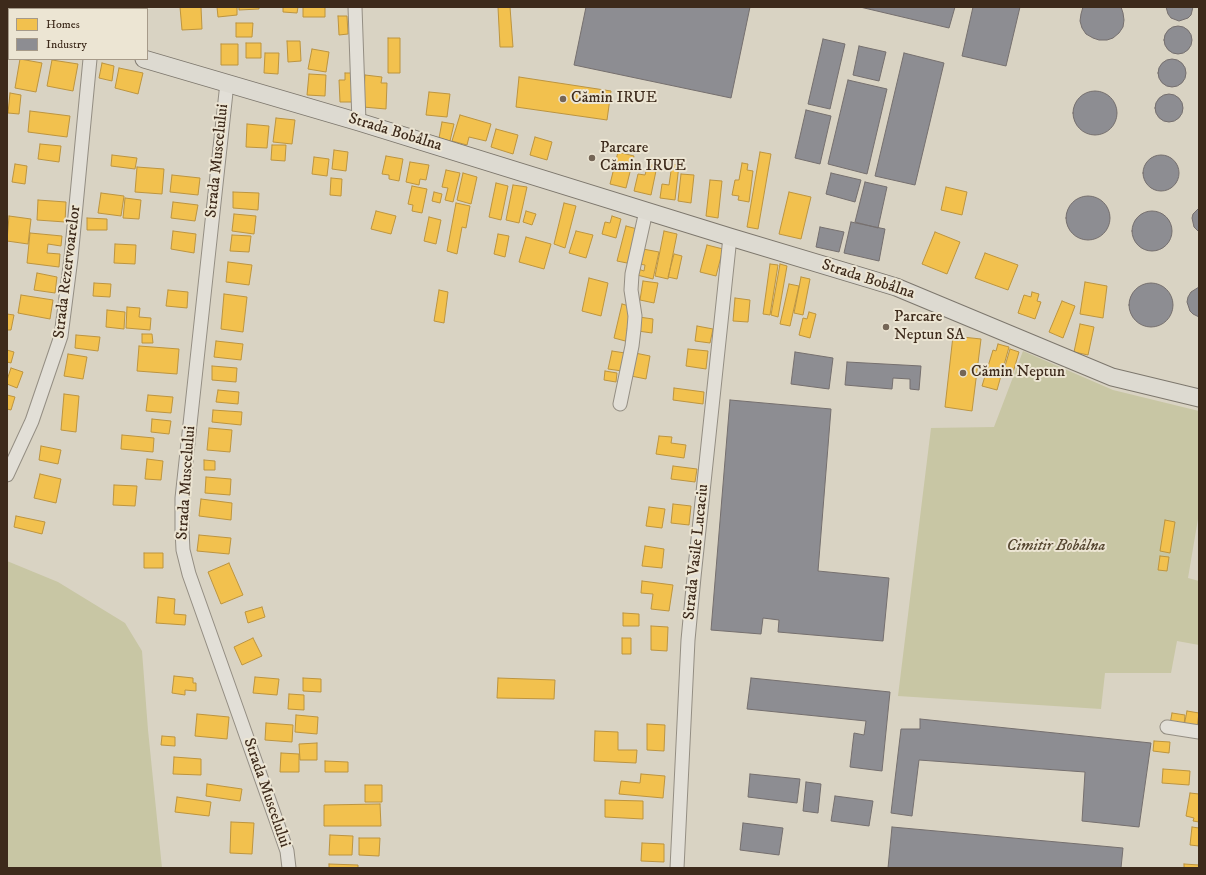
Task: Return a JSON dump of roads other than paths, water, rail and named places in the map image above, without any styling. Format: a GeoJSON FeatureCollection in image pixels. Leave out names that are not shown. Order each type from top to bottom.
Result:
{"type":"FeatureCollection","features":[{"type":"Feature","properties":{"kind":"main road","name":"Strada Bobâlna"},"geometry":{"type":"LineString","coordinates":[[147,60],[359,122],[896,287],[1112,377],[1199,398]]}},
{"type":"Feature","properties":{"kind":"street"},"geometry":{"type":"LineString","coordinates":[[355,7],[359,122]]}},
{"type":"Feature","properties":{"kind":"street","name":"Strada Rezervoarelor"},"geometry":{"type":"LineString","coordinates":[[7,475],[32,421],[62,336],[90,60]]}},
{"type":"Feature","properties":{"kind":"street","name":"Strada Muscelului"},"geometry":{"type":"LineString","coordinates":[[227,83],[182,498],[183,550],[192,580],[284,844],[289,868]]}},
{"type":"Feature","properties":{"kind":"street"},"geometry":{"type":"LineString","coordinates":[[620,404],[634,329],[635,316],[631,290],[632,274],[646,211]]}},
{"type":"Feature","properties":{"kind":"street","name":"Strada Vasile Lucaciu"},"geometry":{"type":"LineString","coordinates":[[677,868],[688,640],[730,237]]}},
{"type":"Feature","properties":{"kind":"street"},"geometry":{"type":"LineString","coordinates":[[1167,727],[1199,732]]}},
{"type":"Feature","properties":{"kind":"place","name":"Cămin IRUE"},"geometry":{"type":"Point","coordinates":[563,99]}},
{"type":"Feature","properties":{"kind":"place","name":"Parcare Cămin IRUE"},"geometry":{"type":"Point","coordinates":[592,158]}},
{"type":"Feature","properties":{"kind":"place","name":"Parcare Neptun SA"},"geometry":{"type":"Point","coordinates":[886,327]}},
{"type":"Feature","properties":{"kind":"place","name":"Cămin Neptun"},"geometry":{"type":"Point","coordinates":[963,373]}},
{"type":"Feature","properties":{"kind":"park label","name":"Cimitir Bobâlna"},"geometry":{"type":"Point","coordinates":[1056,547]}}]}
